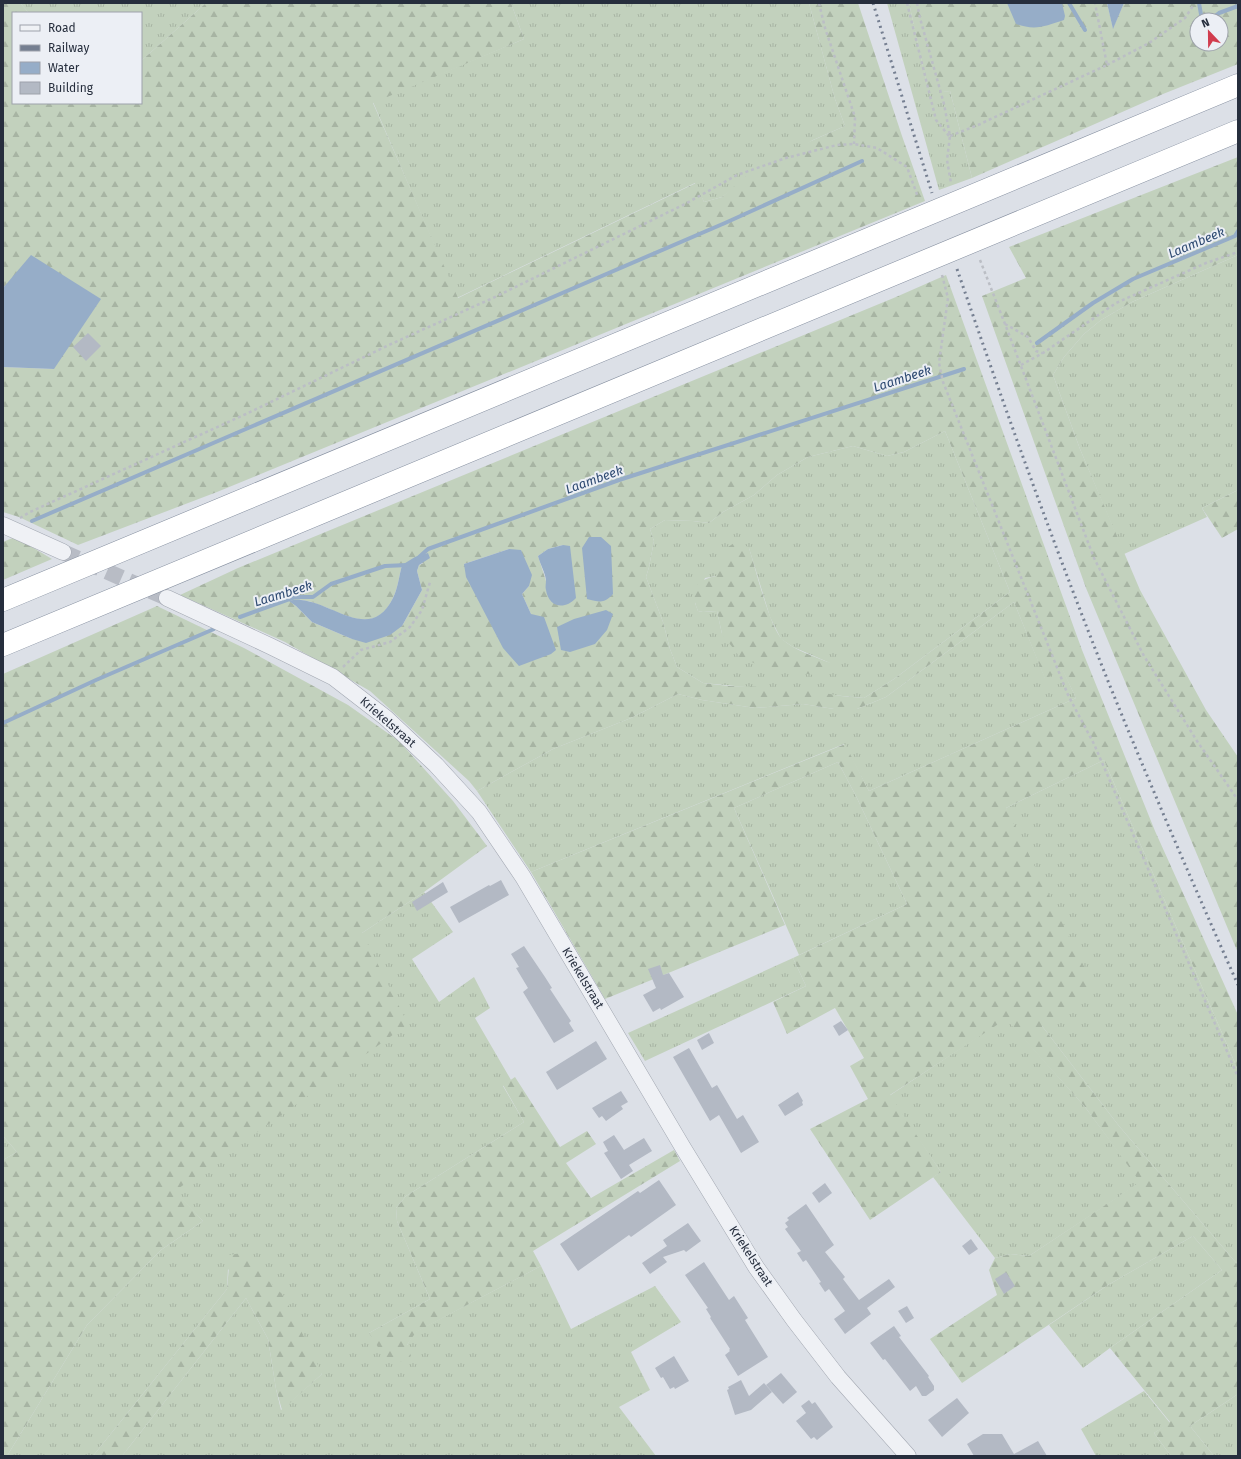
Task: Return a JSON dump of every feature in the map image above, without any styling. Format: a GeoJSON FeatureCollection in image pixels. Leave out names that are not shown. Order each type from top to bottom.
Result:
{"type":"FeatureCollection","features":[{"type":"Feature","properties":{"kind":"highway"},"geometry":{"type":"LineString","coordinates":[[3,600],[1238,85]]}},
{"type":"Feature","properties":{"kind":"highway"},"geometry":{"type":"LineString","coordinates":[[3,645],[1238,131]]}},
{"type":"Feature","properties":{"kind":"street"},"geometry":{"type":"LineString","coordinates":[[4,525],[63,552]]}},
{"type":"Feature","properties":{"kind":"street","name":"Kriekelstraat"},"geometry":{"type":"LineString","coordinates":[[167,598],[333,677],[386,718],[436,766],[479,812],[523,877],[682,1146],[756,1267],[794,1320],[838,1377],[908,1456]]}},
{"type":"Feature","properties":{"kind":"path"},"geometry":{"type":"LineString","coordinates":[[819,3],[825,28],[855,117],[854,144]]}},
{"type":"Feature","properties":{"kind":"path"},"geometry":{"type":"LineString","coordinates":[[907,3],[936,120],[950,136]]}},
{"type":"Feature","properties":{"kind":"path"},"geometry":{"type":"LineString","coordinates":[[917,3],[944,104],[950,136],[947,160],[951,183]]}},
{"type":"Feature","properties":{"kind":"path"},"geometry":{"type":"LineString","coordinates":[[1095,3],[1107,65]]}},
{"type":"Feature","properties":{"kind":"path"},"geometry":{"type":"LineString","coordinates":[[950,136],[978,125],[1150,44],[1185,18],[1195,3]]}},
{"type":"Feature","properties":{"kind":"path"},"geometry":{"type":"LineString","coordinates":[[4,525],[246,414],[391,344],[495,297],[685,204],[737,174],[786,158],[837,145],[854,144],[877,148],[907,167],[918,197]]}},
{"type":"Feature","properties":{"kind":"path"},"geometry":{"type":"LineString","coordinates":[[1021,365],[1043,353],[1116,303],[1200,266],[1238,252]]}},
{"type":"Feature","properties":{"kind":"path"},"geometry":{"type":"LineString","coordinates":[[980,260],[1006,324],[1094,558],[1144,656],[1197,741],[1238,800]]}},
{"type":"Feature","properties":{"kind":"path"},"geometry":{"type":"LineString","coordinates":[[942,274],[948,298],[939,363],[943,382],[1068,695],[1094,744],[1238,1078]]}},
{"type":"Feature","properties":{"kind":"path"},"geometry":{"type":"LineString","coordinates":[[1006,324],[1028,337],[1036,351],[1043,353]]}},
{"type":"Feature","properties":{"kind":"path"},"geometry":{"type":"LineString","coordinates":[[333,677],[361,650],[390,642],[410,627],[422,610],[430,582]]}},
{"type":"Feature","properties":{"kind":"green space"},"geometry":{"type":"Polygon","coordinates":[[[3,3],[20,3],[28,12],[12,12],[12,104],[142,104],[142,60],[206,3],[511,3],[524,39],[373,103],[458,298],[696,183],[704,202],[722,197],[753,170],[768,160],[845,126],[835,99],[809,3],[858,3],[925,201],[217,492],[78,545],[19,517],[3,512],[3,367],[54,369],[8,283],[3,288],[3,3]]]}},
{"type":"Feature","properties":{"kind":"green space"},"geometry":{"type":"Polygon","coordinates":[[[20,3],[206,3],[142,60],[142,12],[28,12],[20,3]]]}},
{"type":"Feature","properties":{"kind":"green space"},"geometry":{"type":"Polygon","coordinates":[[[511,3],[809,3],[835,99],[845,126],[813,140],[734,188],[722,197],[704,202],[695,183],[457,298],[373,102],[524,39],[511,3]]]}},
{"type":"Feature","properties":{"kind":"green space"},"geometry":{"type":"Polygon","coordinates":[[[887,3],[909,3],[929,93],[950,91],[972,178],[939,190],[887,3]]]}},
{"type":"Feature","properties":{"kind":"green space"},"geometry":{"type":"Polygon","coordinates":[[[909,3],[1107,3],[1113,28],[1124,3],[1238,3],[1238,64],[1163,94],[972,178],[950,91],[929,94],[909,3]]]}},
{"type":"Feature","properties":{"kind":"green space"},"geometry":{"type":"Polygon","coordinates":[[[1238,157],[1238,255],[1132,302],[1101,320],[1084,334],[1064,357],[1053,375],[1080,449],[1140,590],[1206,710],[1238,757],[1238,953],[1086,588],[982,296],[1026,278],[1009,247],[1238,157]]]}},
{"type":"Feature","properties":{"kind":"green space"},"geometry":{"type":"Polygon","coordinates":[[[1238,255],[1238,490],[1202,508],[1207,517],[1124,554],[1080,449],[1053,375],[1064,357],[1084,334],[1101,320],[1132,302],[1238,255]]]}},
{"type":"Feature","properties":{"kind":"green space"},"geometry":{"type":"Polygon","coordinates":[[[946,275],[1082,650],[1155,831],[1238,1015],[1238,1070],[1104,760],[1006,808],[1095,989],[1042,1026],[1119,1126],[1238,1265],[1238,1394],[1190,1426],[1214,1456],[1171,1456],[1154,1433],[1170,1422],[1110,1348],[1222,1270],[1193,1236],[1108,1285],[962,1383],[930,1339],[997,1295],[989,1270],[995,1258],[1010,1254],[1029,1256],[1140,1182],[1085,1107],[1006,1019],[890,1095],[941,1172],[870,1220],[810,1129],[868,1099],[850,1066],[864,1058],[835,1008],[787,1034],[773,1002],[806,986],[793,958],[907,904],[856,796],[838,762],[734,808],[785,925],[605,999],[531,872],[845,744],[869,791],[1076,698],[1062,669],[1045,679],[1014,602],[886,697],[857,709],[834,709],[803,704],[755,708],[702,700],[678,694],[631,718],[553,749],[477,791],[469,781],[370,691],[285,642],[180,595],[238,568],[896,297],[946,275]],[[945,431],[904,452],[887,456],[853,446],[808,457],[777,475],[754,495],[723,512],[709,523],[665,520],[650,529],[654,541],[646,577],[663,622],[670,649],[677,667],[703,683],[729,686],[796,688],[841,696],[864,698],[894,679],[1010,592],[945,431]],[[563,545],[548,549],[538,556],[546,581],[546,591],[563,545]],[[509,549],[464,564],[531,614],[522,594],[529,586],[509,549]],[[424,563],[402,565],[393,598],[384,611],[374,618],[363,619],[352,617],[314,603],[300,600],[290,601],[312,622],[352,639],[402,626],[422,590],[417,571],[419,565],[424,563]]]}},
{"type":"Feature","properties":{"kind":"green space"},"geometry":{"type":"Polygon","coordinates":[[[945,431],[1010,592],[894,679],[864,698],[703,683],[677,667],[670,649],[663,622],[646,577],[654,541],[650,529],[665,520],[709,523],[723,512],[754,495],[777,475],[808,457],[853,446],[887,456],[904,452],[945,431]],[[749,548],[716,576],[705,578],[695,603],[698,611],[717,611],[722,634],[830,663],[793,647],[781,639],[770,617],[749,548]]]}},
{"type":"Feature","properties":{"kind":"green space"},"geometry":{"type":"Polygon","coordinates":[[[1238,490],[1238,529],[1222,538],[1202,508],[1238,490]]]}},
{"type":"Feature","properties":{"kind":"green space"},"geometry":{"type":"Polygon","coordinates":[[[15,537],[52,559],[3,580],[3,542],[15,537]]]}},
{"type":"Feature","properties":{"kind":"green space"},"geometry":{"type":"Polygon","coordinates":[[[734,543],[743,544],[749,548],[763,597],[778,634],[788,644],[830,663],[823,671],[814,675],[761,666],[740,657],[722,634],[717,611],[698,611],[694,597],[695,587],[703,580],[716,576],[728,547],[734,543]]]}},
{"type":"Feature","properties":{"kind":"green space"},"geometry":{"type":"Polygon","coordinates":[[[1014,602],[1045,678],[1062,668],[1076,698],[869,791],[844,744],[531,872],[477,791],[553,749],[631,718],[678,694],[702,700],[755,708],[803,704],[834,709],[857,709],[886,697],[1014,602]]]}},
{"type":"Feature","properties":{"kind":"green space"},"geometry":{"type":"Polygon","coordinates":[[[157,606],[244,648],[348,705],[399,741],[453,801],[487,846],[424,892],[362,933],[408,1024],[175,1191],[203,1221],[161,1250],[87,1325],[7,1456],[3,1456],[3,1160],[17,1152],[3,1136],[3,674],[157,606]]]}},
{"type":"Feature","properties":{"kind":"green space"},"geometry":{"type":"Polygon","coordinates":[[[1104,760],[1238,1070],[1238,1265],[1119,1126],[1042,1026],[1006,808],[1104,760]]]}},
{"type":"Feature","properties":{"kind":"green space"},"geometry":{"type":"Polygon","coordinates":[[[838,762],[856,796],[907,904],[799,955],[734,808],[838,762]]]}},
{"type":"Feature","properties":{"kind":"green space"},"geometry":{"type":"Polygon","coordinates":[[[424,892],[453,932],[412,959],[439,1002],[474,977],[490,1008],[475,1018],[511,1080],[503,1086],[524,1122],[406,1196],[396,1208],[397,1221],[430,1299],[369,1333],[407,1345],[415,1332],[541,1266],[571,1329],[655,1286],[681,1322],[631,1352],[650,1390],[619,1407],[656,1456],[122,1456],[246,1298],[268,1339],[281,1410],[322,1374],[228,1269],[227,1289],[93,1456],[7,1456],[87,1325],[161,1250],[203,1221],[174,1191],[197,1174],[362,933],[424,892]]]}},
{"type":"Feature","properties":{"kind":"green space"},"geometry":{"type":"Polygon","coordinates":[[[793,958],[806,986],[645,1061],[628,1033],[793,958]]]}},
{"type":"Feature","properties":{"kind":"green space"},"geometry":{"type":"Polygon","coordinates":[[[1006,1018],[1085,1107],[1141,1182],[1029,1256],[1010,1254],[995,1258],[933,1177],[941,1172],[889,1096],[1006,1018]]]}},
{"type":"Feature","properties":{"kind":"green space"},"geometry":{"type":"Polygon","coordinates":[[[515,1077],[560,1147],[587,1131],[596,1144],[566,1163],[591,1198],[674,1150],[680,1161],[533,1251],[541,1266],[416,1332],[407,1345],[411,1356],[403,1361],[388,1363],[369,1333],[430,1299],[397,1221],[396,1208],[406,1196],[524,1122],[503,1085],[515,1077]]]}},
{"type":"Feature","properties":{"kind":"green space"},"geometry":{"type":"Polygon","coordinates":[[[3,1136],[17,1152],[3,1160],[3,1136]]]}},
{"type":"Feature","properties":{"kind":"green space"},"geometry":{"type":"Polygon","coordinates":[[[1193,1236],[1222,1270],[1083,1368],[1049,1325],[1108,1285],[1193,1236]]]}},
{"type":"Feature","properties":{"kind":"green space"},"geometry":{"type":"Polygon","coordinates":[[[241,1253],[284,1296],[322,1374],[282,1410],[276,1389],[268,1339],[246,1298],[122,1456],[93,1456],[227,1289],[230,1255],[241,1253]]]}},
{"type":"Feature","properties":{"kind":"green space"},"geometry":{"type":"Polygon","coordinates":[[[1144,1391],[1170,1423],[1154,1433],[1171,1456],[1096,1456],[1081,1429],[1144,1391]]]}},
{"type":"Feature","properties":{"kind":"green space"},"geometry":{"type":"Polygon","coordinates":[[[1238,1394],[1238,1456],[1214,1456],[1190,1426],[1238,1394]]]}},
{"type":"Feature","properties":{"kind":"water"},"geometry":{"type":"Polygon","coordinates":[[[1007,3],[1062,3],[1065,16],[1064,20],[1040,27],[1029,27],[1016,24],[1007,3]]]}},
{"type":"Feature","properties":{"kind":"water"},"geometry":{"type":"Polygon","coordinates":[[[1107,3],[1124,3],[1113,29],[1107,3]]]}},
{"type":"Feature","properties":{"kind":"water"},"geometry":{"type":"Polygon","coordinates":[[[31,255],[101,299],[54,369],[3,367],[3,288],[31,255]]]}},
{"type":"Feature","properties":{"kind":"water"},"geometry":{"type":"Polygon","coordinates":[[[589,537],[601,537],[611,546],[613,594],[604,601],[587,599],[582,548],[589,537]]]}},
{"type":"Feature","properties":{"kind":"water"},"geometry":{"type":"Polygon","coordinates":[[[563,545],[570,546],[576,598],[567,604],[558,605],[550,601],[546,588],[546,580],[538,556],[548,549],[563,545]]]}},
{"type":"Feature","properties":{"kind":"water"},"geometry":{"type":"Polygon","coordinates":[[[509,549],[521,550],[532,575],[529,586],[522,594],[531,614],[544,617],[556,650],[551,654],[519,666],[503,648],[466,577],[464,564],[509,549]]]}},
{"type":"Feature","properties":{"kind":"water"},"geometry":{"type":"Polygon","coordinates":[[[428,553],[430,558],[419,565],[417,571],[422,590],[402,626],[390,635],[366,643],[352,639],[312,622],[289,601],[298,600],[314,603],[351,617],[363,619],[374,618],[384,611],[393,598],[402,565],[415,557],[428,553]]]}},
{"type":"Feature","properties":{"kind":"water"},"geometry":{"type":"Polygon","coordinates":[[[606,610],[613,614],[607,630],[595,644],[570,652],[561,650],[557,627],[574,619],[606,610]]]}},
{"type":"Feature","properties":{"kind":"building"},"geometry":{"type":"Polygon","coordinates":[[[88,333],[101,346],[86,361],[73,347],[88,333]]]}},
{"type":"Feature","properties":{"kind":"building"},"geometry":{"type":"Polygon","coordinates":[[[501,880],[509,895],[459,923],[450,907],[501,880]]]}},
{"type":"Feature","properties":{"kind":"building"},"geometry":{"type":"Polygon","coordinates":[[[443,882],[448,892],[417,911],[412,902],[443,882]]]}},
{"type":"Feature","properties":{"kind":"building"},"geometry":{"type":"Polygon","coordinates":[[[524,946],[552,988],[550,989],[571,1021],[569,1023],[574,1031],[554,1043],[523,992],[528,988],[516,968],[519,967],[511,954],[524,946]]]}},
{"type":"Feature","properties":{"kind":"building"},"geometry":{"type":"Polygon","coordinates":[[[660,965],[663,975],[669,973],[684,997],[661,1010],[660,1008],[653,1012],[643,995],[656,988],[648,969],[660,965]]]}},
{"type":"Feature","properties":{"kind":"building"},"geometry":{"type":"Polygon","coordinates":[[[841,1021],[848,1030],[839,1036],[833,1026],[841,1021]]]}},
{"type":"Feature","properties":{"kind":"building"},"geometry":{"type":"Polygon","coordinates":[[[709,1033],[714,1043],[702,1050],[697,1040],[709,1033]]]}},
{"type":"Feature","properties":{"kind":"building"},"geometry":{"type":"Polygon","coordinates":[[[596,1041],[607,1059],[557,1090],[546,1072],[596,1041]]]}},
{"type":"Feature","properties":{"kind":"building"},"geometry":{"type":"Polygon","coordinates":[[[689,1048],[712,1088],[717,1085],[737,1119],[743,1115],[759,1142],[741,1153],[719,1115],[710,1121],[673,1057],[689,1048]]]}},
{"type":"Feature","properties":{"kind":"building"},"geometry":{"type":"Polygon","coordinates":[[[621,1091],[628,1102],[621,1106],[623,1109],[606,1121],[602,1116],[599,1118],[592,1108],[621,1091]]]}},
{"type":"Feature","properties":{"kind":"building"},"geometry":{"type":"Polygon","coordinates":[[[798,1092],[803,1101],[803,1105],[785,1116],[778,1105],[798,1092]]]}},
{"type":"Feature","properties":{"kind":"building"},"geometry":{"type":"Polygon","coordinates":[[[614,1135],[624,1150],[644,1138],[652,1151],[629,1165],[633,1171],[621,1179],[604,1153],[608,1151],[603,1142],[614,1135]]]}},
{"type":"Feature","properties":{"kind":"building"},"geometry":{"type":"Polygon","coordinates":[[[659,1180],[676,1205],[631,1237],[629,1235],[578,1271],[560,1244],[638,1191],[640,1193],[659,1180]]]}},
{"type":"Feature","properties":{"kind":"building"},"geometry":{"type":"Polygon","coordinates":[[[825,1183],[832,1193],[819,1203],[812,1193],[825,1183]]]}},
{"type":"Feature","properties":{"kind":"building"},"geometry":{"type":"Polygon","coordinates":[[[806,1204],[834,1245],[825,1252],[845,1277],[843,1279],[859,1300],[889,1279],[895,1287],[867,1308],[871,1314],[845,1334],[834,1319],[845,1311],[829,1289],[825,1292],[819,1283],[821,1282],[806,1260],[803,1262],[797,1253],[801,1251],[785,1229],[788,1227],[785,1223],[789,1220],[787,1218],[806,1204]]]}},
{"type":"Feature","properties":{"kind":"building"},"geometry":{"type":"Polygon","coordinates":[[[688,1223],[701,1241],[686,1252],[684,1250],[663,1257],[667,1262],[650,1274],[642,1263],[667,1246],[663,1240],[688,1223]]]}},
{"type":"Feature","properties":{"kind":"building"},"geometry":{"type":"Polygon","coordinates":[[[971,1239],[978,1249],[969,1255],[962,1246],[971,1239]]]}},
{"type":"Feature","properties":{"kind":"building"},"geometry":{"type":"Polygon","coordinates":[[[704,1262],[729,1300],[734,1296],[748,1318],[745,1320],[768,1357],[738,1376],[725,1355],[730,1351],[730,1349],[710,1318],[711,1317],[706,1309],[708,1308],[685,1275],[704,1262]]]}},
{"type":"Feature","properties":{"kind":"building"},"geometry":{"type":"Polygon","coordinates":[[[1006,1272],[1015,1286],[1004,1294],[995,1279],[1006,1272]]]}},
{"type":"Feature","properties":{"kind":"building"},"geometry":{"type":"Polygon","coordinates":[[[907,1306],[914,1318],[906,1323],[898,1311],[907,1306]]]}},
{"type":"Feature","properties":{"kind":"building"},"geometry":{"type":"Polygon","coordinates":[[[894,1326],[901,1336],[899,1337],[929,1376],[928,1377],[934,1386],[934,1390],[926,1396],[922,1396],[916,1386],[910,1391],[885,1359],[883,1360],[870,1343],[894,1326]]]}},
{"type":"Feature","properties":{"kind":"building"},"geometry":{"type":"Polygon","coordinates":[[[674,1356],[689,1381],[675,1389],[674,1387],[670,1389],[663,1377],[661,1378],[655,1368],[674,1356]]]}},
{"type":"Feature","properties":{"kind":"building"},"geometry":{"type":"Polygon","coordinates":[[[781,1373],[797,1392],[783,1404],[766,1385],[781,1373]]]}},
{"type":"Feature","properties":{"kind":"building"},"geometry":{"type":"Polygon","coordinates":[[[741,1380],[749,1396],[764,1383],[772,1392],[751,1410],[735,1415],[727,1390],[729,1389],[728,1387],[741,1380]]]}},
{"type":"Feature","properties":{"kind":"building"},"geometry":{"type":"Polygon","coordinates":[[[957,1398],[969,1413],[942,1437],[928,1420],[957,1398]]]}},
{"type":"Feature","properties":{"kind":"building"},"geometry":{"type":"Polygon","coordinates":[[[809,1400],[812,1404],[815,1402],[833,1427],[817,1440],[814,1437],[811,1439],[796,1421],[806,1413],[801,1406],[809,1400]]]}},
{"type":"Feature","properties":{"kind":"building"},"geometry":{"type":"Polygon","coordinates":[[[983,1434],[1002,1434],[1014,1454],[1038,1441],[1047,1456],[974,1456],[967,1444],[983,1434]]]}},
{"type":"Feature","properties":{"kind":"waterway"},"geometry":{"type":"LineString","coordinates":[[1069,3],[1085,30]]}},
{"type":"Feature","properties":{"kind":"waterway"},"geometry":{"type":"LineString","coordinates":[[1199,3],[1201,12]]}},
{"type":"Feature","properties":{"kind":"waterway"},"geometry":{"type":"LineString","coordinates":[[1222,12],[1238,6]]}},
{"type":"Feature","properties":{"kind":"waterway"},"geometry":{"type":"LineString","coordinates":[[32,521],[725,223],[862,161]]}},
{"type":"Feature","properties":{"kind":"waterway","name":"Laambeek"},"geometry":{"type":"LineString","coordinates":[[1037,343],[1093,303],[1133,279],[1235,236],[1238,231]]}},
{"type":"Feature","properties":{"kind":"waterway","name":"Laambeek"},"geometry":{"type":"LineString","coordinates":[[417,559],[428,549],[619,480],[964,369]]}},
{"type":"Feature","properties":{"kind":"waterway","name":"Laambeek"},"geometry":{"type":"LineString","coordinates":[[240,617],[295,597],[313,597],[331,584],[385,566],[408,565]]}},
{"type":"Feature","properties":{"kind":"waterway","name":"Laambeek"},"geometry":{"type":"LineString","coordinates":[[3,723],[96,680],[214,629]]}},
{"type":"Feature","properties":{"kind":"tunnel"},"geometry":{"type":"LineString","coordinates":[[63,552],[167,598]]}},
{"type":"Feature","properties":{"kind":"railway"},"geometry":{"type":"LineString","coordinates":[[873,3],[932,193]]}},
{"type":"Feature","properties":{"kind":"railway"},"geometry":{"type":"LineString","coordinates":[[957,269],[1031,479],[1125,724],[1238,985]]}}]}
